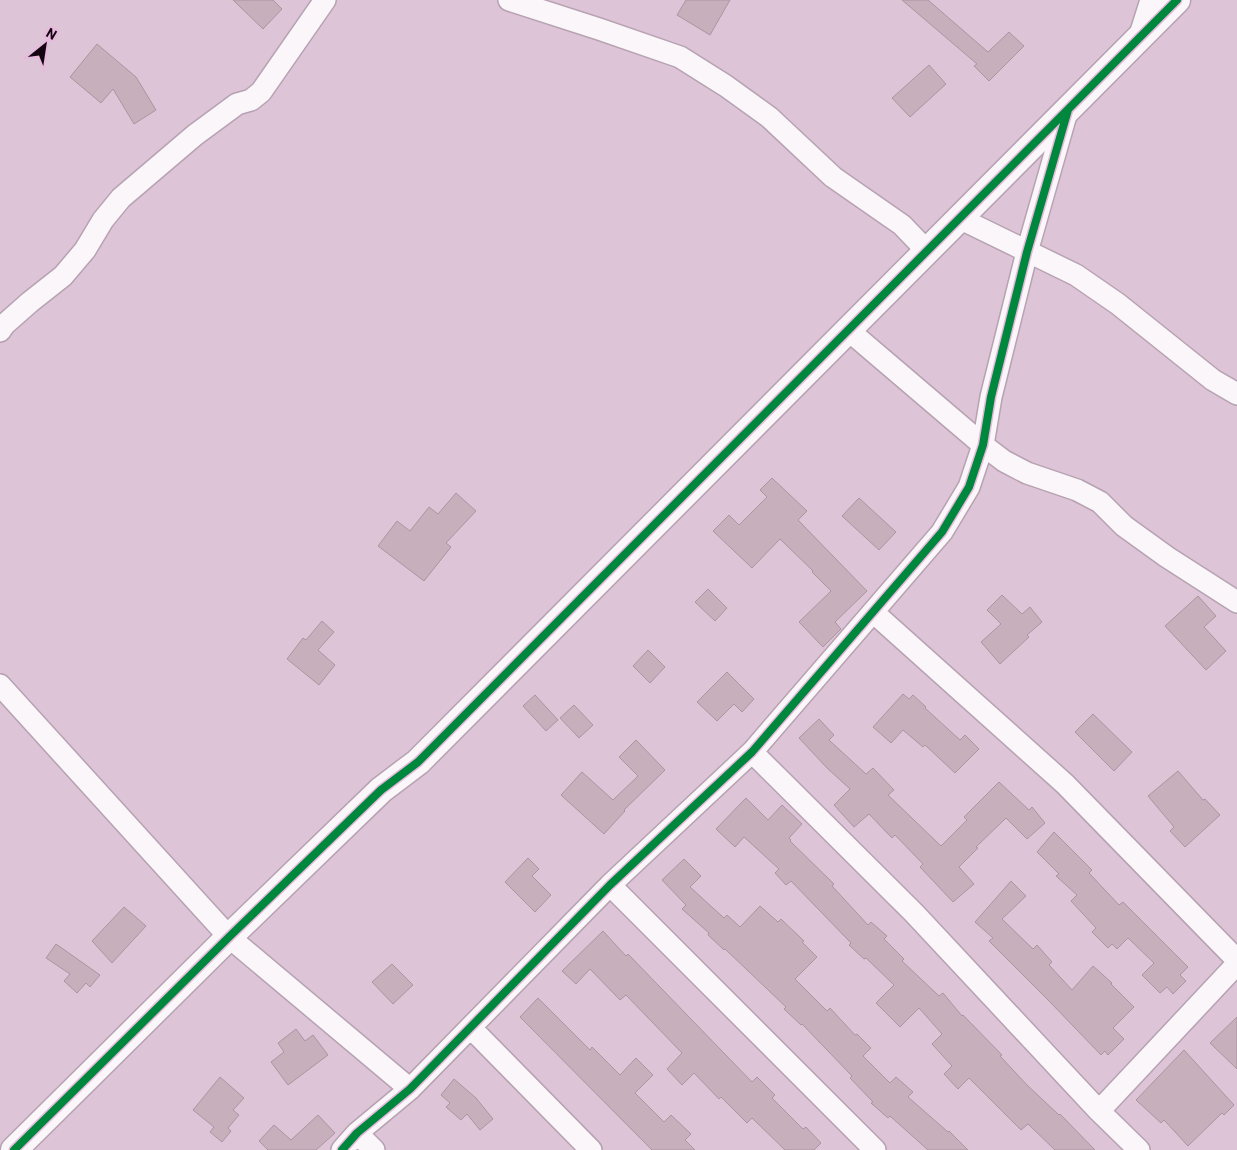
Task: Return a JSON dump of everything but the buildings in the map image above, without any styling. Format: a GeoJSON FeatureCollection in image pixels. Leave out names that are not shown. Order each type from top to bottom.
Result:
{"type":"FeatureCollection","features":[{"type":"Feature","properties":{"kind":"street"},"geometry":{"type":"LineString","coordinates":[[0,331],[5,324],[30,302],[63,276],[85,250],[103,220],[121,198],[194,134],[237,104],[250,100],[261,92],[325,0]]}},
{"type":"Feature","properties":{"kind":"street"},"geometry":{"type":"LineString","coordinates":[[509,0],[599,28],[680,57],[726,86],[769,117],[833,177],[902,225],[926,250]]}},
{"type":"Feature","properties":{"kind":"street"},"geometry":{"type":"LineString","coordinates":[[1139,38],[1151,0]]}},
{"type":"Feature","properties":{"kind":"street"},"geometry":{"type":"LineString","coordinates":[[14,1150],[381,790],[418,762],[1177,0]]}},
{"type":"Feature","properties":{"kind":"street"},"geometry":{"type":"LineString","coordinates":[[342,1150],[357,1133],[410,1089],[610,885],[752,752],[942,532],[969,487],[983,445],[992,397],[1027,252],[1068,108]]}},
{"type":"Feature","properties":{"kind":"street"},"geometry":{"type":"LineString","coordinates":[[958,218],[1076,275],[1118,304],[1213,380],[1237,394]]}},
{"type":"Feature","properties":{"kind":"street"},"geometry":{"type":"LineString","coordinates":[[848,329],[1004,461],[1027,473],[1077,490],[1100,502],[1124,526],[1167,558],[1237,602]]}},
{"type":"Feature","properties":{"kind":"street"},"geometry":{"type":"LineString","coordinates":[[873,612],[1065,784],[1237,962],[1099,1111]]}},
{"type":"Feature","properties":{"kind":"street"},"geometry":{"type":"LineString","coordinates":[[0,685],[229,937],[410,1089]]}},
{"type":"Feature","properties":{"kind":"street"},"geometry":{"type":"LineString","coordinates":[[752,752],[914,913],[1099,1111],[1138,1150]]}},
{"type":"Feature","properties":{"kind":"street"},"geometry":{"type":"LineString","coordinates":[[610,885],[874,1150]]}},
{"type":"Feature","properties":{"kind":"street"},"geometry":{"type":"LineString","coordinates":[[470,1028],[592,1150]]}},
{"type":"Feature","properties":{"kind":"street"},"geometry":{"type":"LineString","coordinates":[[357,1133],[374,1150]]}},
{"type":"Feature","properties":{"kind":"cycle path"},"geometry":{"type":"LineString","coordinates":[[14,1150],[381,790],[418,762],[1177,0]]}},
{"type":"Feature","properties":{"kind":"cycle path"},"geometry":{"type":"LineString","coordinates":[[342,1150],[357,1133],[410,1089],[610,885],[752,752],[942,532],[969,487],[983,445],[991,397],[1027,252],[1068,110]]}}]}
